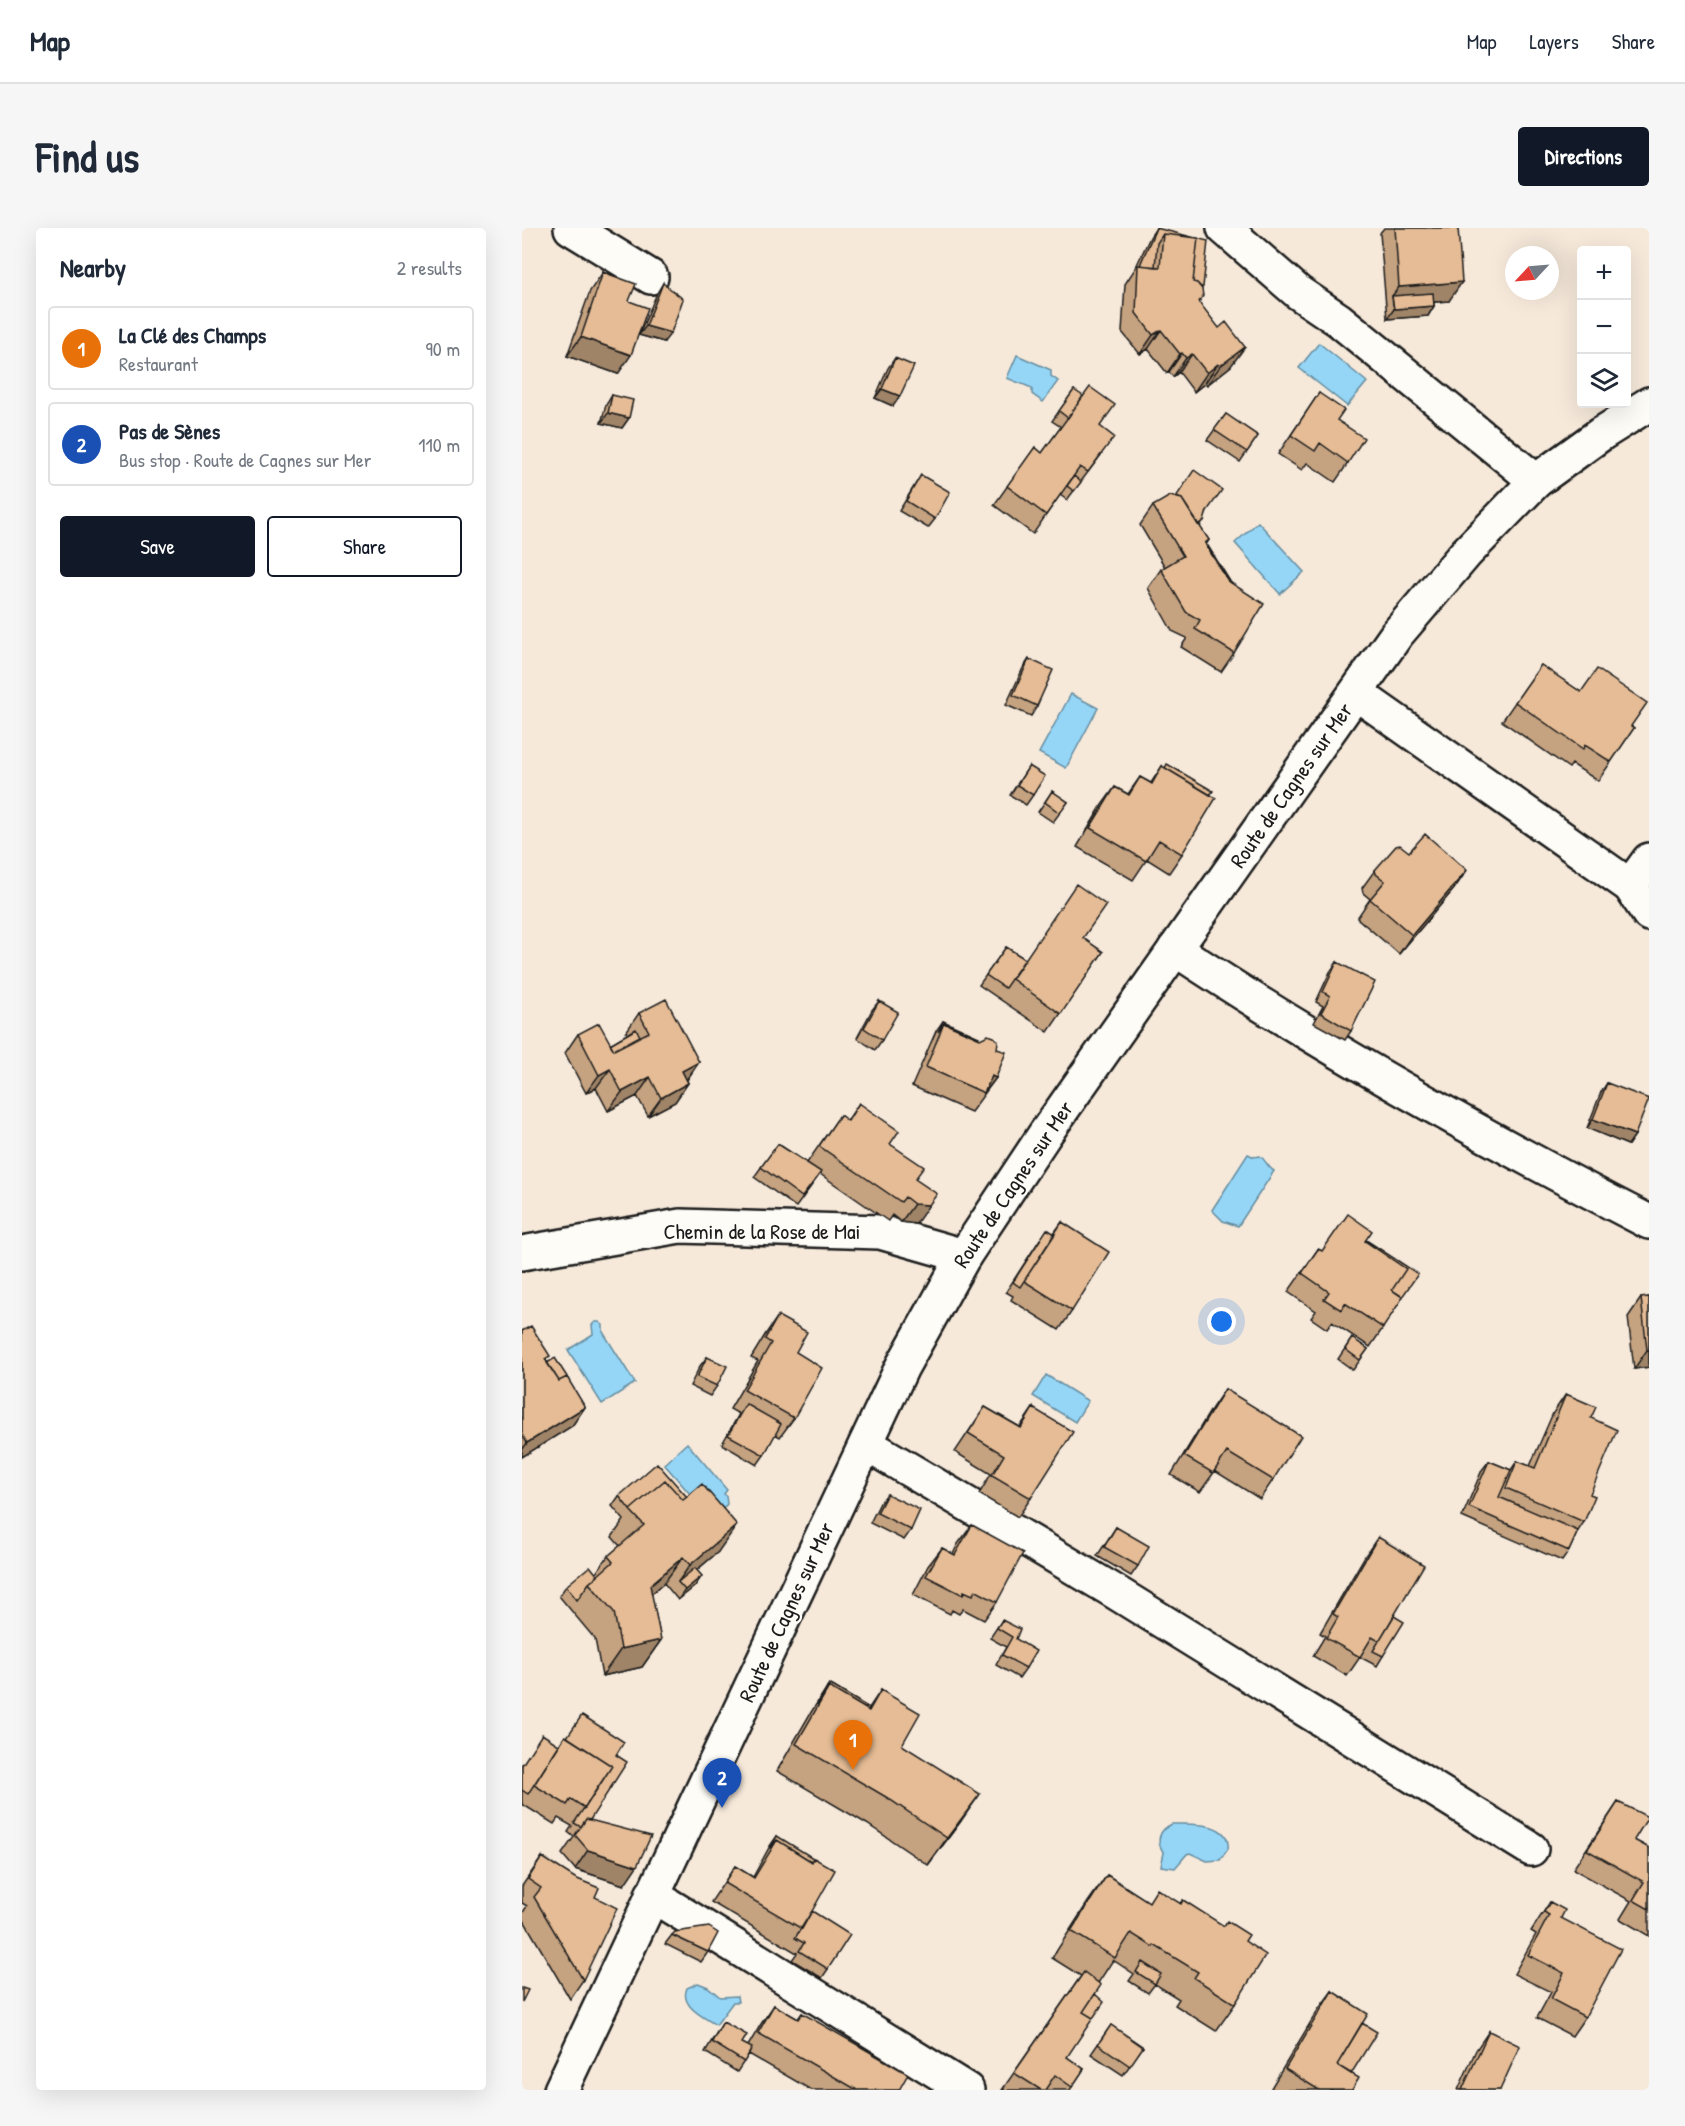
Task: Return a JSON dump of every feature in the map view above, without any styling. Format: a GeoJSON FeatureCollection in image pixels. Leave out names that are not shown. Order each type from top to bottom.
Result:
{"type":"FeatureCollection","features":[{"type":"Feature","properties":{"kind":"main road"},"geometry":{"type":"LineString","coordinates":[[571,228],[651,277]]}},
{"type":"Feature","properties":{"kind":"main road"},"geometry":{"type":"LineString","coordinates":[[1224,228],[1299,293],[1339,320],[1536,481]]}},
{"type":"Feature","properties":{"kind":"main road","name":"Route de Cagnes sur Mer"},"geometry":{"type":"LineString","coordinates":[[561,2090],[902,1367],[964,1256],[1045,1134],[1397,634],[1466,553],[1536,481],[1601,434],[1649,404]]}},
{"type":"Feature","properties":{"kind":"main road"},"geometry":{"type":"LineString","coordinates":[[1356,693],[1630,886],[1649,914]]}},
{"type":"Feature","properties":{"kind":"main road"},"geometry":{"type":"LineString","coordinates":[[1630,886],[1649,860]]}},
{"type":"Feature","properties":{"kind":"main road"},"geometry":{"type":"LineString","coordinates":[[1175,949],[1256,1003],[1524,1158],[1649,1222]]}},
{"type":"Feature","properties":{"kind":"main road","name":"Chemin de la Rose de Mai"},"geometry":{"type":"LineString","coordinates":[[522,1253],[680,1226],[880,1232],[964,1256]]}},
{"type":"Feature","properties":{"kind":"main road"},"geometry":{"type":"LineString","coordinates":[[866,1444],[1112,1590],[1531,1849]]}},
{"type":"Feature","properties":{"kind":"main road"},"geometry":{"type":"LineString","coordinates":[[652,1895],[967,2090]]}},
{"type":"Feature","properties":{"kind":"water"},"geometry":{"type":"Polygon","coordinates":[[[1319,343],[1367,382],[1347,406],[1299,368],[1319,343]]]}},
{"type":"Feature","properties":{"kind":"water"},"geometry":{"type":"Polygon","coordinates":[[[1017,355],[1051,370],[1051,376],[1058,381],[1043,402],[1032,394],[1032,388],[1007,378],[1017,355]]]}},
{"type":"Feature","properties":{"kind":"water"},"geometry":{"type":"Polygon","coordinates":[[[1258,522],[1304,572],[1280,594],[1235,543],[1258,522]]]}},
{"type":"Feature","properties":{"kind":"water"},"geometry":{"type":"Polygon","coordinates":[[[1071,694],[1098,708],[1066,768],[1039,753],[1071,694]]]}},
{"type":"Feature","properties":{"kind":"water"},"geometry":{"type":"Polygon","coordinates":[[[1248,1154],[1254,1157],[1260,1156],[1274,1171],[1238,1226],[1223,1221],[1212,1210],[1248,1154]]]}},
{"type":"Feature","properties":{"kind":"water"},"geometry":{"type":"Polygon","coordinates":[[[595,1322],[603,1325],[603,1332],[635,1383],[602,1404],[568,1350],[593,1334],[592,1325],[595,1322]]]}},
{"type":"Feature","properties":{"kind":"water"},"geometry":{"type":"Polygon","coordinates":[[[1046,1375],[1088,1401],[1075,1422],[1033,1396],[1046,1375]]]}},
{"type":"Feature","properties":{"kind":"water"},"geometry":{"type":"Polygon","coordinates":[[[687,1443],[727,1490],[724,1494],[727,1504],[721,1511],[704,1510],[664,1464],[687,1443]]]}},
{"type":"Feature","properties":{"kind":"water"},"geometry":{"type":"Polygon","coordinates":[[[1172,1824],[1208,1826],[1217,1829],[1227,1840],[1228,1849],[1220,1860],[1207,1861],[1190,1853],[1175,1868],[1161,1866],[1164,1853],[1161,1849],[1160,1836],[1164,1829],[1172,1824]]]}},
{"type":"Feature","properties":{"kind":"water"},"geometry":{"type":"Polygon","coordinates":[[[698,1983],[708,1987],[720,1997],[737,1996],[738,2002],[733,2002],[716,2025],[699,2015],[686,2000],[687,1988],[698,1983]]]}},
{"type":"Feature","properties":{"kind":"building"},"geometry":{"type":"Polygon","coordinates":[[[1156,228],[1194,238],[1163,234],[1157,243],[1155,267],[1140,265],[1156,228]]]}},
{"type":"Feature","properties":{"kind":"building"},"geometry":{"type":"Polygon","coordinates":[[[1395,228],[1458,228],[1462,282],[1399,287],[1395,228]]]}},
{"type":"Feature","properties":{"kind":"building"},"geometry":{"type":"Polygon","coordinates":[[[1163,234],[1198,238],[1193,282],[1202,289],[1203,296],[1199,302],[1219,328],[1226,322],[1245,347],[1207,373],[1192,354],[1186,358],[1182,353],[1180,354],[1161,330],[1153,335],[1136,313],[1138,265],[1160,267],[1163,234]]]}},
{"type":"Feature","properties":{"kind":"building"},"geometry":{"type":"Polygon","coordinates":[[[1198,238],[1208,241],[1203,287],[1193,282],[1198,238]]]}},
{"type":"Feature","properties":{"kind":"building"},"geometry":{"type":"Polygon","coordinates":[[[603,272],[636,284],[629,301],[648,308],[631,355],[581,337],[603,272]]]}},
{"type":"Feature","properties":{"kind":"building"},"geometry":{"type":"Polygon","coordinates":[[[663,283],[683,299],[671,333],[646,326],[663,283]]]}},
{"type":"Feature","properties":{"kind":"building"},"geometry":{"type":"Polygon","coordinates":[[[1433,293],[1434,306],[1394,309],[1392,296],[1433,293]]]}},
{"type":"Feature","properties":{"kind":"building"},"geometry":{"type":"Polygon","coordinates":[[[895,358],[914,366],[900,396],[882,389],[895,358]]]}},
{"type":"Feature","properties":{"kind":"building"},"geometry":{"type":"Polygon","coordinates":[[[1090,387],[1115,405],[1100,426],[1114,437],[1088,472],[1080,467],[1046,515],[1007,486],[1035,447],[1042,453],[1090,387]]]}},
{"type":"Feature","properties":{"kind":"building"},"geometry":{"type":"Polygon","coordinates":[[[1074,390],[1083,396],[1068,418],[1059,411],[1074,390]]]}},
{"type":"Feature","properties":{"kind":"building"},"geometry":{"type":"Polygon","coordinates":[[[1319,393],[1344,410],[1337,420],[1364,438],[1348,463],[1320,443],[1315,451],[1291,435],[1319,393]]]}},
{"type":"Feature","properties":{"kind":"building"},"geometry":{"type":"Polygon","coordinates":[[[612,395],[633,400],[629,418],[608,413],[612,395]]]}},
{"type":"Feature","properties":{"kind":"building"},"geometry":{"type":"Polygon","coordinates":[[[1226,414],[1258,436],[1247,452],[1214,430],[1226,414]]]}},
{"type":"Feature","properties":{"kind":"building"},"geometry":{"type":"Polygon","coordinates":[[[1194,470],[1222,490],[1207,511],[1204,521],[1198,525],[1182,499],[1176,497],[1194,470]]]}},
{"type":"Feature","properties":{"kind":"building"},"geometry":{"type":"Polygon","coordinates":[[[921,475],[950,492],[935,519],[906,501],[921,475]]]}},
{"type":"Feature","properties":{"kind":"building"},"geometry":{"type":"Polygon","coordinates":[[[1074,476],[1081,482],[1074,491],[1067,486],[1074,476]]]}},
{"type":"Feature","properties":{"kind":"building"},"geometry":{"type":"Polygon","coordinates":[[[1170,496],[1182,499],[1209,540],[1205,543],[1228,581],[1264,604],[1234,653],[1195,629],[1200,620],[1186,612],[1161,569],[1183,556],[1153,506],[1170,496]]]}},
{"type":"Feature","properties":{"kind":"building"},"geometry":{"type":"Polygon","coordinates":[[[1208,546],[1231,583],[1228,581],[1208,546]]]}},
{"type":"Feature","properties":{"kind":"building"},"geometry":{"type":"Polygon","coordinates":[[[1029,659],[1053,670],[1037,706],[1013,695],[1029,659]]]}},
{"type":"Feature","properties":{"kind":"building"},"geometry":{"type":"Polygon","coordinates":[[[1541,665],[1581,692],[1597,669],[1647,703],[1631,726],[1634,728],[1611,762],[1585,745],[1583,749],[1515,702],[1541,665]]]}},
{"type":"Feature","properties":{"kind":"building"},"geometry":{"type":"Polygon","coordinates":[[[1167,764],[1213,791],[1210,795],[1165,768],[1167,764]]]}},
{"type":"Feature","properties":{"kind":"building"},"geometry":{"type":"Polygon","coordinates":[[[1029,766],[1045,776],[1033,795],[1017,785],[1029,766]]]}},
{"type":"Feature","properties":{"kind":"building"},"geometry":{"type":"Polygon","coordinates":[[[1162,766],[1216,798],[1182,854],[1159,840],[1146,861],[1090,828],[1115,787],[1129,795],[1140,777],[1152,784],[1162,766]]]}},
{"type":"Feature","properties":{"kind":"building"},"geometry":{"type":"Polygon","coordinates":[[[1052,791],[1068,802],[1060,813],[1045,802],[1052,791]]]}},
{"type":"Feature","properties":{"kind":"building"},"geometry":{"type":"Polygon","coordinates":[[[1425,834],[1467,870],[1412,935],[1370,899],[1385,881],[1376,874],[1375,870],[1396,846],[1400,845],[1409,852],[1425,834]]]}},
{"type":"Feature","properties":{"kind":"building"},"geometry":{"type":"Polygon","coordinates":[[[1076,884],[1106,905],[1083,938],[1103,952],[1061,1014],[1012,979],[1076,884]]]}},
{"type":"Feature","properties":{"kind":"building"},"geometry":{"type":"Polygon","coordinates":[[[1006,947],[1025,959],[1005,988],[986,975],[1006,947]]]}},
{"type":"Feature","properties":{"kind":"building"},"geometry":{"type":"Polygon","coordinates":[[[1337,962],[1375,982],[1351,1031],[1321,1013],[1330,996],[1323,992],[1337,962]]]}},
{"type":"Feature","properties":{"kind":"building"},"geometry":{"type":"Polygon","coordinates":[[[666,999],[699,1062],[682,1071],[688,1083],[661,1098],[650,1077],[622,1092],[610,1069],[599,1075],[578,1034],[599,1023],[614,1050],[649,1032],[639,1013],[666,999]]]}},
{"type":"Feature","properties":{"kind":"building"},"geometry":{"type":"Polygon","coordinates":[[[879,1001],[898,1012],[882,1040],[864,1028],[879,1001]]]}},
{"type":"Feature","properties":{"kind":"building"},"geometry":{"type":"Polygon","coordinates":[[[943,1021],[979,1037],[944,1023],[938,1032],[943,1021]]]}},
{"type":"Feature","properties":{"kind":"building"},"geometry":{"type":"Polygon","coordinates":[[[944,1023],[980,1039],[988,1035],[994,1037],[998,1041],[997,1049],[1006,1052],[996,1078],[992,1076],[984,1093],[926,1067],[944,1023]]]}},
{"type":"Feature","properties":{"kind":"building"},"geometry":{"type":"Polygon","coordinates":[[[636,1029],[640,1036],[614,1050],[610,1044],[636,1029]]]}},
{"type":"Feature","properties":{"kind":"building"},"geometry":{"type":"Polygon","coordinates":[[[1607,1083],[1649,1099],[1635,1135],[1593,1119],[1607,1083]]]}},
{"type":"Feature","properties":{"kind":"building"},"geometry":{"type":"Polygon","coordinates":[[[859,1103],[899,1131],[890,1144],[924,1167],[915,1179],[937,1194],[929,1205],[914,1204],[905,1197],[901,1202],[819,1146],[840,1115],[848,1121],[859,1103]]]}},
{"type":"Feature","properties":{"kind":"building"},"geometry":{"type":"Polygon","coordinates":[[[778,1144],[821,1172],[802,1197],[761,1167],[778,1144]]]}},
{"type":"Feature","properties":{"kind":"building"},"geometry":{"type":"Polygon","coordinates":[[[1348,1214],[1372,1231],[1365,1241],[1406,1269],[1392,1290],[1403,1297],[1383,1328],[1345,1303],[1341,1310],[1324,1299],[1329,1292],[1302,1273],[1318,1249],[1322,1251],[1348,1214]]]}},
{"type":"Feature","properties":{"kind":"building"},"geometry":{"type":"Polygon","coordinates":[[[1062,1222],[1109,1252],[1072,1311],[1024,1281],[1062,1222]]]}},
{"type":"Feature","properties":{"kind":"building"},"geometry":{"type":"Polygon","coordinates":[[[1047,1229],[1055,1234],[1020,1287],[1013,1282],[1047,1229]]]}},
{"type":"Feature","properties":{"kind":"building"},"geometry":{"type":"Polygon","coordinates":[[[1366,1240],[1418,1274],[1402,1297],[1392,1290],[1406,1269],[1366,1240]]]}},
{"type":"Feature","properties":{"kind":"building"},"geometry":{"type":"Polygon","coordinates":[[[1649,1297],[1649,1350],[1647,1350],[1641,1298],[1649,1297]]]}},
{"type":"Feature","properties":{"kind":"building"},"geometry":{"type":"Polygon","coordinates":[[[778,1316],[807,1332],[796,1352],[822,1368],[794,1418],[744,1390],[771,1343],[765,1339],[778,1316]]]}},
{"type":"Feature","properties":{"kind":"building"},"geometry":{"type":"Polygon","coordinates":[[[531,1326],[550,1356],[545,1359],[559,1381],[567,1377],[585,1407],[527,1443],[522,1434],[522,1331],[531,1326]]]}},
{"type":"Feature","properties":{"kind":"building"},"geometry":{"type":"Polygon","coordinates":[[[1352,1338],[1368,1349],[1360,1360],[1345,1349],[1352,1338]]]}},
{"type":"Feature","properties":{"kind":"building"},"geometry":{"type":"Polygon","coordinates":[[[707,1357],[727,1366],[717,1386],[697,1377],[707,1357]]]}},
{"type":"Feature","properties":{"kind":"building"},"geometry":{"type":"Polygon","coordinates":[[[555,1358],[569,1380],[567,1377],[559,1381],[547,1363],[555,1358]]]}},
{"type":"Feature","properties":{"kind":"building"},"geometry":{"type":"Polygon","coordinates":[[[1225,1389],[1301,1436],[1273,1480],[1227,1452],[1213,1473],[1184,1456],[1225,1389]]]}},
{"type":"Feature","properties":{"kind":"building"},"geometry":{"type":"Polygon","coordinates":[[[1566,1394],[1596,1407],[1591,1418],[1617,1430],[1590,1494],[1595,1496],[1584,1522],[1506,1488],[1517,1461],[1535,1468],[1566,1394]]]}},
{"type":"Feature","properties":{"kind":"building"},"geometry":{"type":"Polygon","coordinates":[[[746,1404],[781,1424],[764,1455],[728,1435],[746,1404]]]}},
{"type":"Feature","properties":{"kind":"building"},"geometry":{"type":"Polygon","coordinates":[[[985,1407],[1021,1428],[1033,1408],[1073,1432],[1031,1498],[992,1475],[1004,1455],[968,1433],[985,1407]]]}},
{"type":"Feature","properties":{"kind":"building"},"geometry":{"type":"Polygon","coordinates":[[[1489,1461],[1511,1470],[1499,1497],[1578,1531],[1569,1551],[1469,1507],[1489,1461]]]}},
{"type":"Feature","properties":{"kind":"building"},"geometry":{"type":"Polygon","coordinates":[[[657,1463],[687,1497],[683,1500],[665,1480],[630,1510],[619,1496],[657,1463]]]}},
{"type":"Feature","properties":{"kind":"building"},"geometry":{"type":"Polygon","coordinates":[[[665,1480],[683,1500],[702,1484],[737,1525],[690,1565],[683,1557],[650,1585],[661,1640],[621,1649],[614,1612],[589,1583],[613,1562],[608,1556],[644,1525],[630,1510],[665,1480]]]}},
{"type":"Feature","properties":{"kind":"building"},"geometry":{"type":"Polygon","coordinates":[[[887,1494],[920,1510],[911,1530],[877,1513],[887,1494]]]}},
{"type":"Feature","properties":{"kind":"building"},"geometry":{"type":"Polygon","coordinates":[[[972,1525],[1023,1553],[997,1602],[975,1590],[973,1595],[964,1591],[963,1595],[926,1576],[942,1548],[955,1555],[972,1525]]]}},
{"type":"Feature","properties":{"kind":"building"},"geometry":{"type":"Polygon","coordinates":[[[1116,1527],[1149,1546],[1138,1566],[1104,1547],[1116,1527]]]}},
{"type":"Feature","properties":{"kind":"building"},"geometry":{"type":"Polygon","coordinates":[[[1378,1537],[1424,1565],[1379,1641],[1372,1637],[1360,1657],[1326,1638],[1338,1617],[1333,1614],[1378,1537]]]}},
{"type":"Feature","properties":{"kind":"building"},"geometry":{"type":"Polygon","coordinates":[[[590,1566],[598,1576],[589,1583],[577,1600],[566,1586],[590,1566]]]}},
{"type":"Feature","properties":{"kind":"building"},"geometry":{"type":"Polygon","coordinates":[[[695,1568],[702,1576],[685,1590],[678,1582],[695,1568]]]}},
{"type":"Feature","properties":{"kind":"building"},"geometry":{"type":"Polygon","coordinates":[[[1394,1616],[1404,1622],[1383,1656],[1373,1651],[1394,1616]]]}},
{"type":"Feature","properties":{"kind":"building"},"geometry":{"type":"Polygon","coordinates":[[[1002,1620],[1020,1629],[1016,1639],[1036,1651],[1026,1668],[1002,1655],[1012,1637],[997,1628],[1002,1620]]]}},
{"type":"Feature","properties":{"kind":"building"},"geometry":{"type":"Polygon","coordinates":[[[829,1684],[869,1708],[868,1710],[829,1687],[817,1705],[829,1684]]]}},
{"type":"Feature","properties":{"kind":"building"},"geometry":{"type":"Polygon","coordinates":[[[829,1687],[869,1711],[881,1690],[920,1713],[902,1745],[980,1794],[947,1838],[886,1797],[796,1744],[829,1687]]]}},
{"type":"Feature","properties":{"kind":"building"},"geometry":{"type":"Polygon","coordinates":[[[582,1715],[624,1742],[616,1755],[627,1762],[590,1820],[586,1819],[581,1827],[574,1823],[612,1766],[567,1737],[582,1715]]]}},
{"type":"Feature","properties":{"kind":"building"},"geometry":{"type":"Polygon","coordinates":[[[542,1734],[559,1745],[528,1794],[522,1790],[522,1765],[542,1734]]]}},
{"type":"Feature","properties":{"kind":"building"},"geometry":{"type":"Polygon","coordinates":[[[565,1736],[612,1766],[585,1808],[571,1799],[567,1805],[534,1785],[565,1736]]]}},
{"type":"Feature","properties":{"kind":"building"},"geometry":{"type":"Polygon","coordinates":[[[1618,1802],[1648,1817],[1634,1840],[1649,1848],[1649,1909],[1633,1900],[1644,1882],[1587,1850],[1618,1802]]]}},
{"type":"Feature","properties":{"kind":"building"},"geometry":{"type":"Polygon","coordinates":[[[586,1819],[651,1836],[637,1866],[588,1850],[575,1835],[586,1819]]]}},
{"type":"Feature","properties":{"kind":"building"},"geometry":{"type":"Polygon","coordinates":[[[777,1836],[813,1858],[811,1861],[777,1840],[770,1849],[777,1836]]]}},
{"type":"Feature","properties":{"kind":"building"},"geometry":{"type":"Polygon","coordinates":[[[777,1840],[812,1862],[814,1858],[835,1870],[802,1929],[724,1883],[735,1866],[754,1878],[777,1840]]]}},
{"type":"Feature","properties":{"kind":"building"},"geometry":{"type":"Polygon","coordinates":[[[542,1857],[575,1878],[599,1888],[595,1897],[617,1908],[583,1980],[534,1897],[541,1888],[528,1879],[542,1857]]]}},
{"type":"Feature","properties":{"kind":"building"},"geometry":{"type":"Polygon","coordinates":[[[1107,1875],[1149,1902],[1157,1889],[1181,1904],[1183,1900],[1224,1926],[1227,1921],[1249,1935],[1245,1941],[1266,1955],[1235,2004],[1194,1978],[1198,1972],[1131,1933],[1115,1958],[1071,1931],[1107,1875]]]}},
{"type":"Feature","properties":{"kind":"building"},"geometry":{"type":"Polygon","coordinates":[[[1550,1902],[1565,1910],[1561,1918],[1621,1949],[1585,2017],[1551,1999],[1564,1973],[1528,1955],[1549,1915],[1544,1912],[1550,1902]]]}},
{"type":"Feature","properties":{"kind":"building"},"geometry":{"type":"Polygon","coordinates":[[[812,1911],[850,1935],[828,1969],[799,1951],[804,1943],[795,1938],[812,1911]]]}},
{"type":"Feature","properties":{"kind":"building"},"geometry":{"type":"Polygon","coordinates":[[[709,1927],[718,1933],[708,1952],[672,1935],[675,1932],[709,1927]]]}},
{"type":"Feature","properties":{"kind":"building"},"geometry":{"type":"Polygon","coordinates":[[[1142,1962],[1161,1974],[1155,1984],[1136,1972],[1142,1962]]]}},
{"type":"Feature","properties":{"kind":"building"},"geometry":{"type":"Polygon","coordinates":[[[1084,1972],[1101,1985],[1083,2012],[1093,2018],[1067,2057],[1084,2069],[1072,2087],[1055,2075],[1045,2090],[1041,2090],[1014,2073],[1084,1972]]]}},
{"type":"Feature","properties":{"kind":"building"},"geometry":{"type":"Polygon","coordinates":[[[522,1988],[528,1990],[522,2002],[522,1988]]]}},
{"type":"Feature","properties":{"kind":"building"},"geometry":{"type":"Polygon","coordinates":[[[1332,1991],[1368,2014],[1337,2065],[1359,2078],[1352,2090],[1319,2090],[1285,2069],[1332,1991]]]}},
{"type":"Feature","properties":{"kind":"building"},"geometry":{"type":"Polygon","coordinates":[[[1095,1994],[1104,2002],[1093,2018],[1083,2012],[1095,1994]]]}},
{"type":"Feature","properties":{"kind":"building"},"geometry":{"type":"Polygon","coordinates":[[[774,2005],[798,2019],[802,2013],[908,2074],[899,2090],[857,2090],[758,2033],[774,2005]]]}},
{"type":"Feature","properties":{"kind":"building"},"geometry":{"type":"Polygon","coordinates":[[[723,2022],[747,2035],[742,2043],[752,2048],[744,2062],[712,2042],[723,2022]]]}},
{"type":"Feature","properties":{"kind":"building"},"geometry":{"type":"Polygon","coordinates":[[[1362,2023],[1377,2032],[1351,2074],[1337,2065],[1362,2023]]]}},
{"type":"Feature","properties":{"kind":"building"},"geometry":{"type":"Polygon","coordinates":[[[1111,2025],[1143,2047],[1130,2066],[1098,2044],[1111,2025]]]}},
{"type":"Feature","properties":{"kind":"building"},"geometry":{"type":"Polygon","coordinates":[[[1489,2031],[1520,2046],[1500,2090],[1462,2090],[1489,2031]]]}},
{"type":"Feature","properties":{"kind":"place","name":"La Clé des Champs"},"geometry":{"type":"Point","coordinates":[853,1770]}},
{"type":"Feature","properties":{"kind":"place","name":"Pas de Sènes"},"geometry":{"type":"Point","coordinates":[722,1808]}}]}
